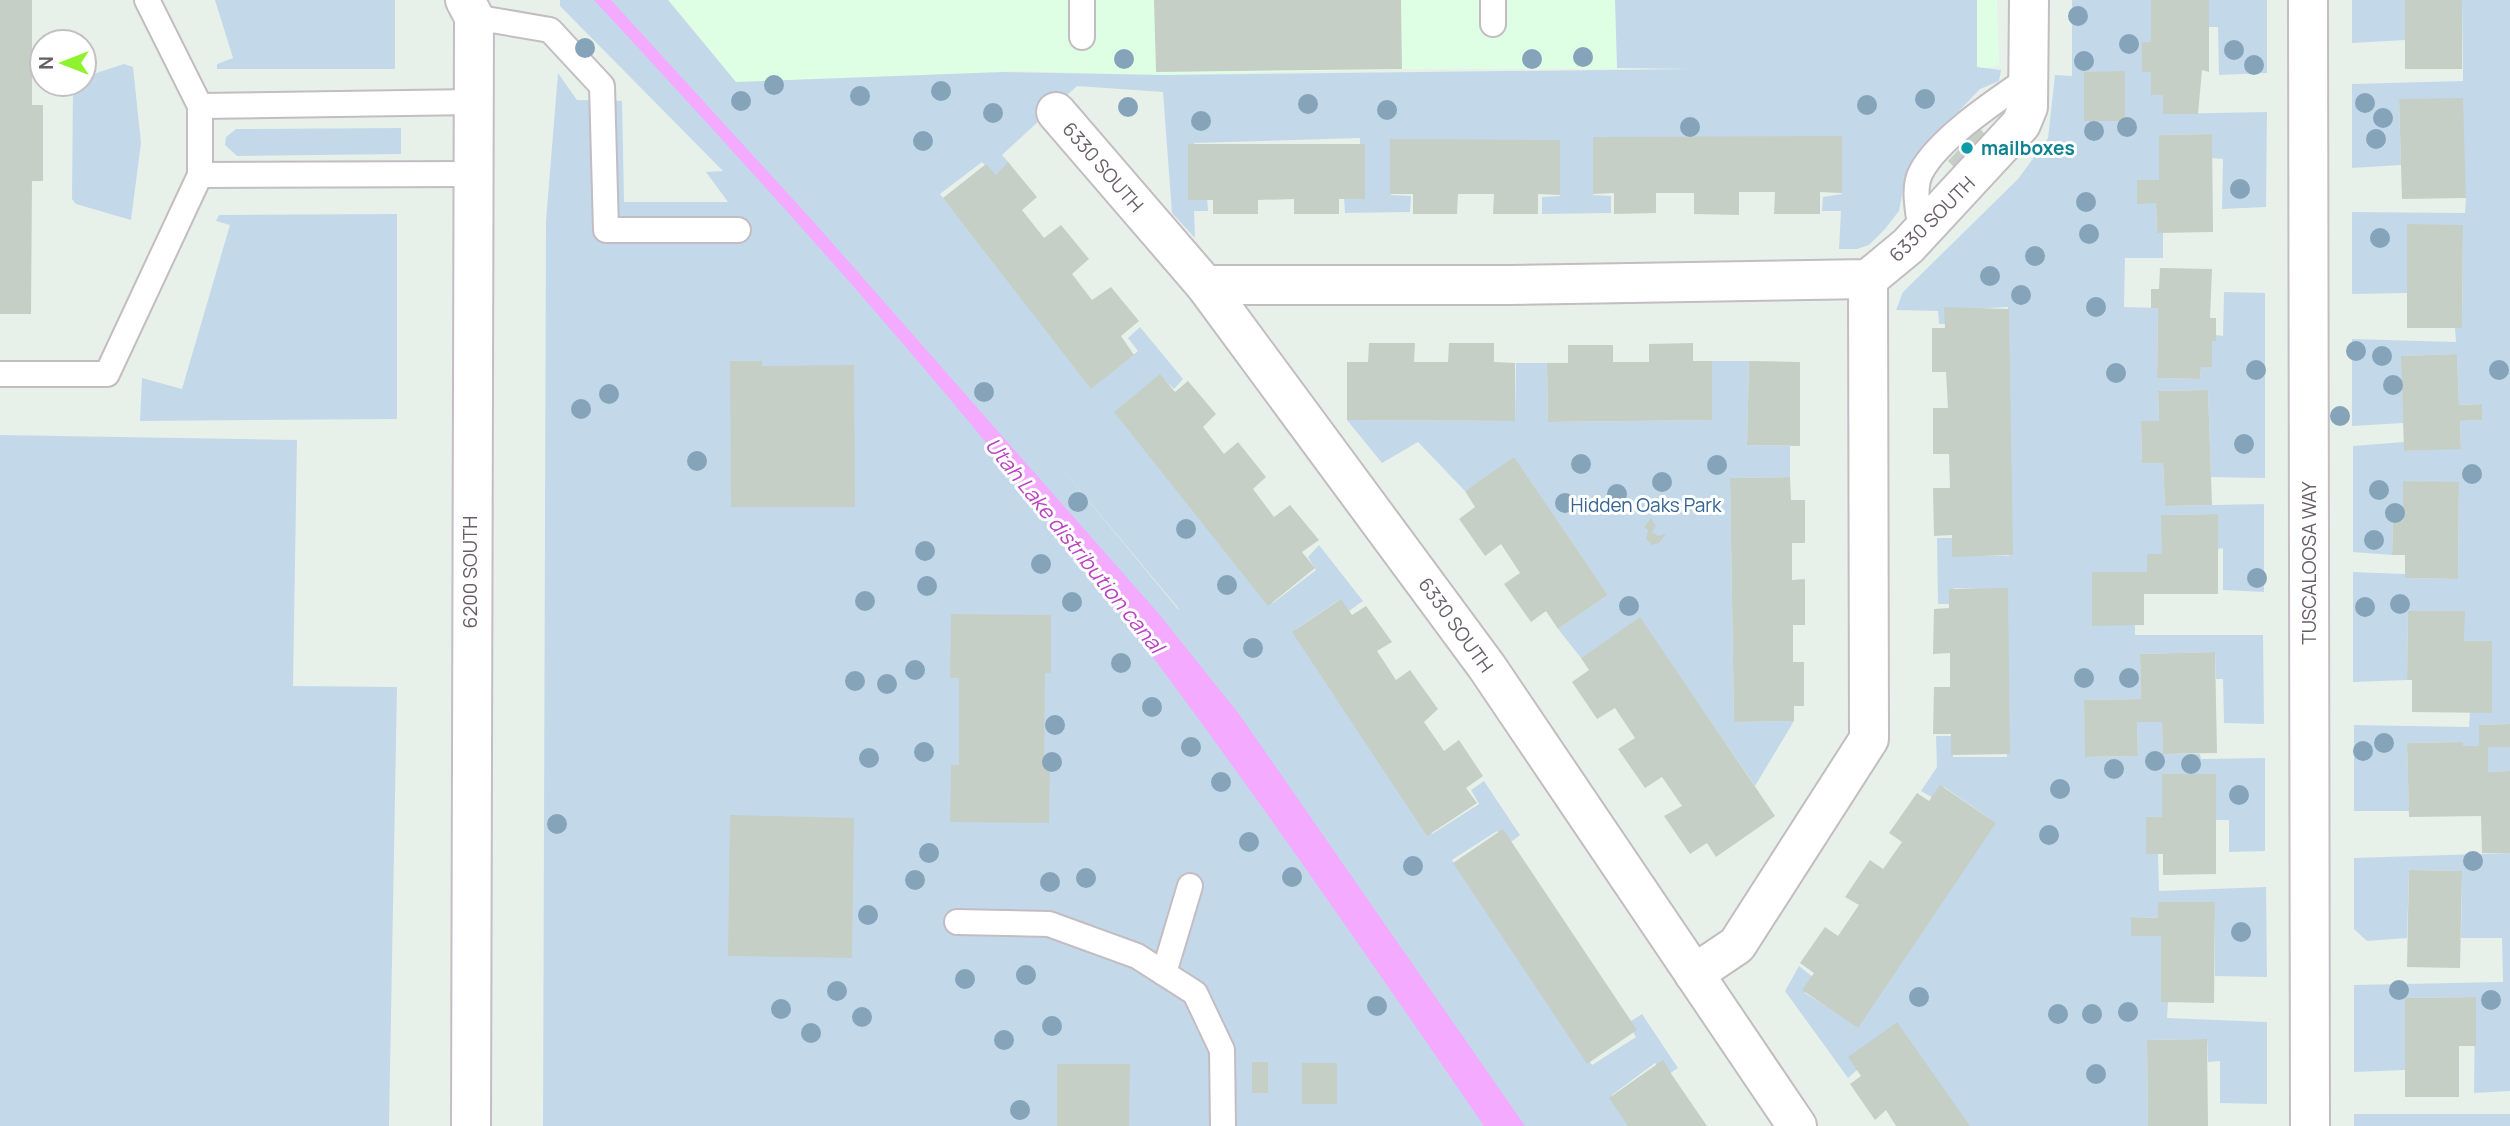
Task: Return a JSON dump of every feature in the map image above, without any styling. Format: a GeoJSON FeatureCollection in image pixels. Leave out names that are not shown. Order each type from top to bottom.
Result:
{"type":"FeatureCollection","features":[{"type":"Feature","properties":{"kind":"street","name":"6330 SOUTH"},"geometry":{"type":"LineString","coordinates":[[1868,279],[1921,232],[2021,124],[2028,107],[2029,0]]}},
{"type":"Feature","properties":{"kind":"street","name":"TUSCALOOSA WAY"},"geometry":{"type":"LineString","coordinates":[[2308,0],[2310,1126]]}},
{"type":"Feature","properties":{"kind":"street","name":"6200 SOUTH"},"geometry":{"type":"LineString","coordinates":[[471,1126],[475,6]]}},
{"type":"Feature","properties":{"kind":"street","name":"6330 SOUTH"},"geometry":{"type":"LineString","coordinates":[[1056,112],[1205,285],[1487,667],[1797,1126]]}},
{"type":"Feature","properties":{"kind":"street"},"geometry":{"type":"LineString","coordinates":[[1205,285],[1510,285],[1868,279],[1869,739],[1737,945],[1694,974]]}},
{"type":"Feature","properties":{"kind":"lane"},"geometry":{"type":"LineString","coordinates":[[0,374],[107,374],[200,175],[200,106],[147,0]]}},
{"type":"Feature","properties":{"kind":"lane"},"geometry":{"type":"LineString","coordinates":[[1082,0],[1082,37]]}},
{"type":"Feature","properties":{"kind":"lane"},"geometry":{"type":"LineString","coordinates":[[475,6],[550,30],[602,86],[606,230],[738,230]]}},
{"type":"Feature","properties":{"kind":"lane"},"geometry":{"type":"LineString","coordinates":[[200,106],[473,102]]}},
{"type":"Feature","properties":{"kind":"lane"},"geometry":{"type":"LineString","coordinates":[[200,175],[473,174]]}},
{"type":"Feature","properties":{"kind":"lane"},"geometry":{"type":"LineString","coordinates":[[1164,973],[1190,886]]}},
{"type":"Feature","properties":{"kind":"lane"},"geometry":{"type":"LineString","coordinates":[[957,922],[1049,924],[1137,956],[1195,993],[1222,1050],[1223,1126]]}},
{"type":"Feature","properties":{"kind":"shaded area"},"geometry":{"type":"Polygon","coordinates":[[[669,0],[1997,0],[1999,65],[1987,68],[1402,69],[1164,75],[1019,71],[736,82],[669,0]]]}},
{"type":"Feature","properties":{"kind":"green space"},"geometry":{"type":"Polygon","coordinates":[[[215,0],[395,0],[395,69],[217,69],[217,64],[233,58],[215,0]]]}},
{"type":"Feature","properties":{"kind":"green space"},"geometry":{"type":"Polygon","coordinates":[[[560,0],[668,0],[736,82],[1004,72],[1164,75],[1689,69],[1617,68],[1615,0],[1977,0],[1977,67],[2001,70],[1999,81],[1980,89],[1914,158],[1905,180],[1899,211],[1869,245],[1857,249],[1839,249],[1841,211],[1822,211],[1823,197],[1842,194],[1842,139],[1593,142],[1593,195],[1611,196],[1611,213],[1542,214],[1542,197],[1560,196],[1560,141],[1391,144],[1391,195],[1411,196],[1410,212],[1345,213],[1344,196],[1361,197],[1360,138],[1194,143],[1194,195],[1207,196],[1208,211],[1194,211],[1195,238],[1172,213],[1163,92],[1077,86],[1002,155],[1011,165],[999,179],[982,162],[940,194],[1095,385],[1138,351],[1128,338],[1140,327],[1183,379],[1174,389],[1161,376],[1118,414],[1273,603],[1316,570],[1308,557],[1319,545],[1363,601],[1349,611],[1339,600],[1296,629],[1432,834],[1479,804],[1471,790],[1484,781],[1520,835],[1507,845],[1497,831],[1452,860],[1592,1065],[1636,1037],[1628,1023],[1642,1014],[1678,1068],[1666,1076],[1655,1063],[1612,1095],[1632,1126],[543,1126],[546,221],[558,73],[577,100],[622,101],[624,202],[728,202],[706,172],[723,171],[560,6],[560,0]],[[1053,458],[1178,609],[1179,609],[1053,458]]]}},
{"type":"Feature","properties":{"kind":"green space"},"geometry":{"type":"Polygon","coordinates":[[[2072,0],[2151,0],[2151,42],[2142,43],[2142,71],[2151,72],[2151,95],[2163,95],[2164,114],[2267,112],[2266,207],[2222,209],[2223,159],[2212,158],[2211,134],[2159,135],[2159,180],[2137,180],[2137,203],[2156,203],[2157,233],[2163,233],[2163,258],[2125,258],[2124,307],[2158,308],[2157,378],[2200,379],[2201,367],[2212,367],[2212,341],[2216,341],[2216,335],[2223,336],[2224,292],[2265,293],[2265,478],[2211,477],[2208,390],[2158,391],[2159,421],[2141,422],[2142,463],[2163,463],[2165,506],[2264,504],[2264,592],[2223,590],[2223,548],[2218,549],[2217,514],[2162,515],[2162,554],[2147,554],[2147,572],[2092,572],[2092,625],[2135,625],[2135,635],[2263,635],[2264,724],[2224,723],[2223,679],[2216,679],[2215,652],[2140,654],[2141,699],[2084,700],[2086,757],[2138,756],[2137,722],[2162,722],[2163,754],[2200,754],[2201,759],[2265,758],[2265,851],[2229,852],[2229,820],[2216,820],[2216,774],[2163,774],[2162,817],[2146,817],[2146,853],[2158,853],[2159,891],[2266,887],[2267,977],[2215,976],[2215,903],[2158,902],[2158,918],[2131,917],[2131,935],[2161,936],[2161,1002],[2168,1002],[2167,1018],[2267,1022],[2267,1104],[2220,1103],[2220,1061],[2208,1062],[2207,1039],[2147,1040],[2148,1126],[1966,1126],[1861,1066],[1848,1078],[1785,991],[1799,966],[1814,978],[1805,993],[1851,1022],[1989,818],[1944,787],[1935,799],[1921,791],[1937,767],[1936,736],[1952,736],[1953,757],[2007,757],[2007,590],[1954,588],[1954,604],[1938,604],[1937,538],[1954,538],[1955,556],[2009,556],[2008,307],[1954,310],[1953,324],[1939,324],[1938,311],[1896,310],[1903,292],[2018,179],[2048,138],[2055,75],[2072,76],[2072,0]]]}},
{"type":"Feature","properties":{"kind":"green space"},"geometry":{"type":"Polygon","coordinates":[[[2209,0],[2267,0],[2267,73],[2219,75],[2218,27],[2209,27],[2209,0]]]}},
{"type":"Feature","properties":{"kind":"green space"},"geometry":{"type":"Polygon","coordinates":[[[2352,0],[2405,0],[2405,40],[2352,43],[2352,0]]]}},
{"type":"Feature","properties":{"kind":"green space"},"geometry":{"type":"Polygon","coordinates":[[[2462,0],[2510,0],[2510,724],[2479,725],[2479,746],[2463,746],[2462,742],[2407,743],[2409,811],[2354,811],[2354,725],[2469,727],[2470,712],[2492,713],[2492,642],[2464,641],[2464,611],[2408,611],[2407,680],[2353,682],[2353,572],[2405,574],[2405,578],[2458,579],[2459,483],[2403,481],[2403,521],[2393,521],[2392,555],[2353,552],[2353,446],[2404,442],[2404,451],[2461,448],[2460,421],[2482,420],[2481,404],[2459,405],[2457,354],[2402,356],[2403,423],[2352,426],[2352,339],[2456,342],[2455,328],[2462,327],[2463,225],[2407,225],[2407,293],[2352,294],[2352,212],[2465,213],[2466,198],[2399,99],[2401,165],[2352,168],[2352,84],[2463,81],[2462,0]]]}},
{"type":"Feature","properties":{"kind":"green space"},"geometry":{"type":"Polygon","coordinates":[[[124,64],[133,67],[141,143],[131,220],[76,204],[72,199],[73,98],[98,98],[98,72],[124,64]]]}},
{"type":"Feature","properties":{"kind":"green space"},"geometry":{"type":"Polygon","coordinates":[[[401,128],[401,154],[237,156],[225,145],[226,137],[236,129],[401,128]]]}},
{"type":"Feature","properties":{"kind":"green space"},"geometry":{"type":"Polygon","coordinates":[[[397,214],[397,419],[140,421],[142,378],[182,389],[230,225],[216,221],[219,215],[397,214]]]}},
{"type":"Feature","properties":{"kind":"green space","name":"Hidden Oaks Park"},"geometry":{"type":"Polygon","coordinates":[[[1712,361],[1749,361],[1747,445],[1790,446],[1790,477],[1730,478],[1734,722],[1794,721],[1755,786],[1640,618],[1581,658],[1558,629],[1608,595],[1514,458],[1465,491],[1418,442],[1382,463],[1347,420],[1515,421],[1516,363],[1547,363],[1548,422],[1712,420],[1712,361]]]}},
{"type":"Feature","properties":{"kind":"green space"},"geometry":{"type":"Polygon","coordinates":[[[0,435],[297,440],[293,686],[397,687],[389,1126],[0,1126],[0,435]]]}},
{"type":"Feature","properties":{"kind":"green space"},"geometry":{"type":"Polygon","coordinates":[[[2488,747],[2510,747],[2510,771],[2488,772],[2488,747]]]}},
{"type":"Feature","properties":{"kind":"green space"},"geometry":{"type":"Polygon","coordinates":[[[2510,853],[2510,1091],[2474,1093],[2475,997],[2405,998],[2405,1070],[2354,1072],[2354,985],[2503,982],[2502,938],[2461,938],[2462,871],[2409,870],[2407,938],[2367,941],[2354,929],[2354,858],[2510,853]]]}},
{"type":"Feature","properties":{"kind":"green space"},"geometry":{"type":"Polygon","coordinates":[[[2354,1114],[2510,1114],[2510,1126],[2354,1126],[2354,1114]]]}},
{"type":"Feature","properties":{"kind":"water","name":"Utah Lake distribution canal"},"geometry":{"type":"Polygon","coordinates":[[[594,0],[611,0],[812,220],[1159,614],[1239,714],[1525,1126],[1484,1126],[1215,741],[1045,516],[881,318],[594,0]]]}},
{"type":"Feature","properties":{"kind":"building"},"geometry":{"type":"Polygon","coordinates":[[[0,0],[32,0],[32,28],[28,28],[28,98],[32,98],[32,105],[43,105],[43,181],[32,181],[31,314],[0,314],[0,0]]]}},
{"type":"Feature","properties":{"kind":"building"},"geometry":{"type":"Polygon","coordinates":[[[1154,0],[1401,0],[1402,69],[1156,72],[1154,0]]]}},
{"type":"Feature","properties":{"kind":"building"},"geometry":{"type":"Polygon","coordinates":[[[2151,0],[2209,0],[2209,72],[2202,70],[2198,114],[2163,114],[2163,95],[2151,95],[2151,72],[2142,72],[2142,42],[2151,42],[2151,0]]]}},
{"type":"Feature","properties":{"kind":"building"},"geometry":{"type":"Polygon","coordinates":[[[2405,0],[2462,0],[2462,69],[2405,69],[2405,0]]]}},
{"type":"Feature","properties":{"kind":"building"},"geometry":{"type":"Polygon","coordinates":[[[2125,71],[2125,121],[2084,121],[2084,72],[2125,71]]]}},
{"type":"Feature","properties":{"kind":"building"},"geometry":{"type":"Polygon","coordinates":[[[2463,98],[2466,198],[2402,199],[2399,99],[2463,98]]]}},
{"type":"Feature","properties":{"kind":"building","name":"mailboxes"},"geometry":{"type":"Polygon","coordinates":[[[1979,128],[1985,134],[1954,167],[1948,161],[1979,128]]]}},
{"type":"Feature","properties":{"kind":"building"},"geometry":{"type":"Polygon","coordinates":[[[2212,134],[2213,232],[2157,233],[2156,203],[2137,204],[2137,180],[2159,180],[2159,135],[2212,134]]]}},
{"type":"Feature","properties":{"kind":"building"},"geometry":{"type":"Polygon","coordinates":[[[1842,136],[1842,193],[1820,192],[1820,214],[1774,214],[1775,192],[1739,192],[1739,215],[1694,214],[1694,193],[1656,193],[1656,213],[1614,214],[1614,193],[1593,194],[1593,137],[1842,136]]]}},
{"type":"Feature","properties":{"kind":"building"},"geometry":{"type":"Polygon","coordinates":[[[1390,139],[1560,140],[1560,195],[1538,194],[1538,214],[1493,214],[1494,194],[1458,194],[1457,214],[1413,214],[1413,194],[1390,194],[1390,139]]]}},
{"type":"Feature","properties":{"kind":"building"},"geometry":{"type":"Polygon","coordinates":[[[1188,144],[1365,144],[1365,199],[1339,199],[1339,214],[1294,214],[1294,199],[1258,200],[1258,214],[1213,214],[1213,200],[1188,200],[1188,144]]]}},
{"type":"Feature","properties":{"kind":"building"},"geometry":{"type":"Polygon","coordinates":[[[1008,162],[1037,197],[1022,210],[1044,238],[1061,225],[1089,259],[1072,274],[1092,300],[1111,287],[1139,321],[1121,336],[1134,355],[1091,389],[943,198],[986,164],[996,175],[1008,162]]]}},
{"type":"Feature","properties":{"kind":"building"},"geometry":{"type":"Polygon","coordinates":[[[2407,224],[2463,225],[2462,328],[2407,328],[2407,224]]]}},
{"type":"Feature","properties":{"kind":"building"},"geometry":{"type":"Polygon","coordinates":[[[2160,268],[2212,269],[2210,318],[2216,318],[2216,341],[2212,341],[2212,367],[2201,367],[2200,379],[2157,378],[2158,308],[2151,308],[2151,289],[2159,289],[2160,268]]]}},
{"type":"Feature","properties":{"kind":"building"},"geometry":{"type":"Polygon","coordinates":[[[1944,307],[2009,309],[2013,555],[1952,557],[1952,535],[1934,536],[1933,488],[1950,488],[1949,454],[1933,454],[1933,408],[1948,408],[1946,372],[1932,372],[1932,328],[1945,328],[1944,307]]]}},
{"type":"Feature","properties":{"kind":"building"},"geometry":{"type":"Polygon","coordinates":[[[1369,343],[1415,343],[1414,362],[1448,362],[1449,343],[1494,343],[1494,362],[1515,363],[1515,421],[1347,420],[1347,362],[1368,362],[1369,343]]]}},
{"type":"Feature","properties":{"kind":"building"},"geometry":{"type":"Polygon","coordinates":[[[1693,343],[1693,361],[1712,361],[1712,420],[1548,422],[1547,363],[1568,363],[1568,345],[1613,345],[1613,362],[1649,362],[1649,344],[1693,343]]]}},
{"type":"Feature","properties":{"kind":"building"},"geometry":{"type":"Polygon","coordinates":[[[2457,354],[2459,405],[2482,404],[2482,420],[2460,421],[2461,449],[2404,451],[2401,356],[2457,354]]]}},
{"type":"Feature","properties":{"kind":"building"},"geometry":{"type":"Polygon","coordinates":[[[730,361],[762,361],[762,366],[854,365],[855,507],[731,507],[730,361]]]}},
{"type":"Feature","properties":{"kind":"building"},"geometry":{"type":"Polygon","coordinates":[[[1749,361],[1800,362],[1800,446],[1747,445],[1749,361]]]}},
{"type":"Feature","properties":{"kind":"building"},"geometry":{"type":"Polygon","coordinates":[[[1160,374],[1175,392],[1188,381],[1216,414],[1203,427],[1224,454],[1238,442],[1266,477],[1253,489],[1274,517],[1290,505],[1319,540],[1302,552],[1315,568],[1268,606],[1114,412],[1160,374]]]}},
{"type":"Feature","properties":{"kind":"building"},"geometry":{"type":"Polygon","coordinates":[[[2208,390],[2212,505],[2165,506],[2163,463],[2142,463],[2141,421],[2159,421],[2158,391],[2208,390]]]}},
{"type":"Feature","properties":{"kind":"building"},"geometry":{"type":"Polygon","coordinates":[[[1514,457],[1608,595],[1558,629],[1546,611],[1531,622],[1504,584],[1520,573],[1501,544],[1485,556],[1459,519],[1475,507],[1465,491],[1514,457]]]}},
{"type":"Feature","properties":{"kind":"building"},"geometry":{"type":"Polygon","coordinates":[[[1790,477],[1791,500],[1805,500],[1805,543],[1792,543],[1792,580],[1805,579],[1805,625],[1793,625],[1793,662],[1804,662],[1804,706],[1794,706],[1794,721],[1734,722],[1730,478],[1790,477]]]}},
{"type":"Feature","properties":{"kind":"building"},"geometry":{"type":"Polygon","coordinates":[[[2403,481],[2459,482],[2458,579],[2405,578],[2405,555],[2392,555],[2393,521],[2403,521],[2403,481]]]}},
{"type":"Feature","properties":{"kind":"building"},"geometry":{"type":"Polygon","coordinates":[[[2218,514],[2218,594],[2144,594],[2144,625],[2092,626],[2092,572],[2147,572],[2147,554],[2162,554],[2161,515],[2218,514]]]}},
{"type":"Feature","properties":{"kind":"building"},"geometry":{"type":"Polygon","coordinates":[[[1651,518],[1656,526],[1652,532],[1658,536],[1666,534],[1659,543],[1652,545],[1646,539],[1648,530],[1644,527],[1651,518]]]}},
{"type":"Feature","properties":{"kind":"building"},"geometry":{"type":"Polygon","coordinates":[[[2008,588],[2010,754],[1951,755],[1951,734],[1933,734],[1934,687],[1950,687],[1950,653],[1933,654],[1934,609],[1949,608],[1949,589],[2008,588]]]}},
{"type":"Feature","properties":{"kind":"building"},"geometry":{"type":"Polygon","coordinates":[[[1341,599],[1352,615],[1366,606],[1392,642],[1377,651],[1396,680],[1410,670],[1438,709],[1424,722],[1444,751],[1459,740],[1483,776],[1466,788],[1477,803],[1427,836],[1292,632],[1341,599]]]}},
{"type":"Feature","properties":{"kind":"building"},"geometry":{"type":"Polygon","coordinates":[[[2408,611],[2465,611],[2464,641],[2492,641],[2492,713],[2412,712],[2412,680],[2407,680],[2408,611]]]}},
{"type":"Feature","properties":{"kind":"building"},"geometry":{"type":"Polygon","coordinates":[[[951,614],[1051,615],[1051,673],[1045,673],[1044,767],[1050,767],[1049,823],[950,822],[951,765],[959,765],[959,678],[950,678],[951,614]]]}},
{"type":"Feature","properties":{"kind":"building"},"geometry":{"type":"Polygon","coordinates":[[[1640,617],[1775,816],[1716,857],[1707,843],[1690,854],[1664,816],[1682,806],[1662,777],[1645,788],[1618,749],[1635,738],[1615,708],[1597,719],[1572,682],[1589,670],[1581,658],[1640,617]]]}},
{"type":"Feature","properties":{"kind":"building"},"geometry":{"type":"Polygon","coordinates":[[[2215,652],[2217,753],[2163,754],[2162,722],[2137,722],[2138,756],[2085,757],[2084,700],[2141,699],[2140,654],[2215,652]]]}},
{"type":"Feature","properties":{"kind":"building"},"geometry":{"type":"Polygon","coordinates":[[[2510,724],[2510,747],[2488,747],[2488,772],[2510,771],[2510,853],[2482,853],[2481,816],[2409,817],[2407,743],[2463,742],[2463,746],[2479,746],[2479,725],[2510,724]]]}},
{"type":"Feature","properties":{"kind":"building"},"geometry":{"type":"Polygon","coordinates":[[[2162,774],[2216,774],[2216,874],[2163,875],[2163,854],[2146,854],[2146,817],[2162,817],[2162,774]]]}},
{"type":"Feature","properties":{"kind":"building"},"geometry":{"type":"Polygon","coordinates":[[[1940,785],[1996,823],[1858,1028],[1802,990],[1814,973],[1800,963],[1825,927],[1838,936],[1859,905],[1845,897],[1870,860],[1883,869],[1902,842],[1889,833],[1917,793],[1929,801],[1940,785]]]}},
{"type":"Feature","properties":{"kind":"building"},"geometry":{"type":"Polygon","coordinates":[[[730,815],[854,818],[852,958],[728,956],[730,815]]]}},
{"type":"Feature","properties":{"kind":"building"},"geometry":{"type":"Polygon","coordinates":[[[1503,829],[1637,1030],[1587,1064],[1453,863],[1503,829]]]}},
{"type":"Feature","properties":{"kind":"building"},"geometry":{"type":"Polygon","coordinates":[[[2409,870],[2462,871],[2460,968],[2407,967],[2409,870]]]}},
{"type":"Feature","properties":{"kind":"building"},"geometry":{"type":"Polygon","coordinates":[[[2158,902],[2215,902],[2214,1003],[2161,1002],[2161,936],[2131,936],[2131,917],[2158,918],[2158,902]]]}},
{"type":"Feature","properties":{"kind":"building"},"geometry":{"type":"Polygon","coordinates":[[[2476,997],[2476,1046],[2459,1046],[2459,1097],[2405,1097],[2405,998],[2476,997]]]}},
{"type":"Feature","properties":{"kind":"building"},"geometry":{"type":"Polygon","coordinates":[[[1897,1022],[1970,1126],[1896,1126],[1886,1110],[1875,1120],[1850,1084],[1861,1076],[1848,1057],[1897,1022]]]}},
{"type":"Feature","properties":{"kind":"building"},"geometry":{"type":"Polygon","coordinates":[[[2207,1039],[2208,1126],[2148,1126],[2147,1040],[2207,1039]]]}},
{"type":"Feature","properties":{"kind":"building"},"geometry":{"type":"Polygon","coordinates":[[[1663,1060],[1707,1126],[1628,1126],[1609,1098],[1663,1060]]]}},
{"type":"Feature","properties":{"kind":"building"},"geometry":{"type":"Polygon","coordinates":[[[1252,1062],[1268,1062],[1268,1093],[1252,1093],[1252,1062]]]}},
{"type":"Feature","properties":{"kind":"building"},"geometry":{"type":"Polygon","coordinates":[[[1302,1063],[1337,1063],[1337,1104],[1302,1104],[1302,1063]]]}},
{"type":"Feature","properties":{"kind":"building"},"geometry":{"type":"Polygon","coordinates":[[[1057,1064],[1130,1064],[1129,1126],[1057,1126],[1057,1064]]]}},
{"type":"Feature","properties":{"kind":"place","name":"mailboxes"},"geometry":{"type":"Point","coordinates":[1967,148]}}]}
